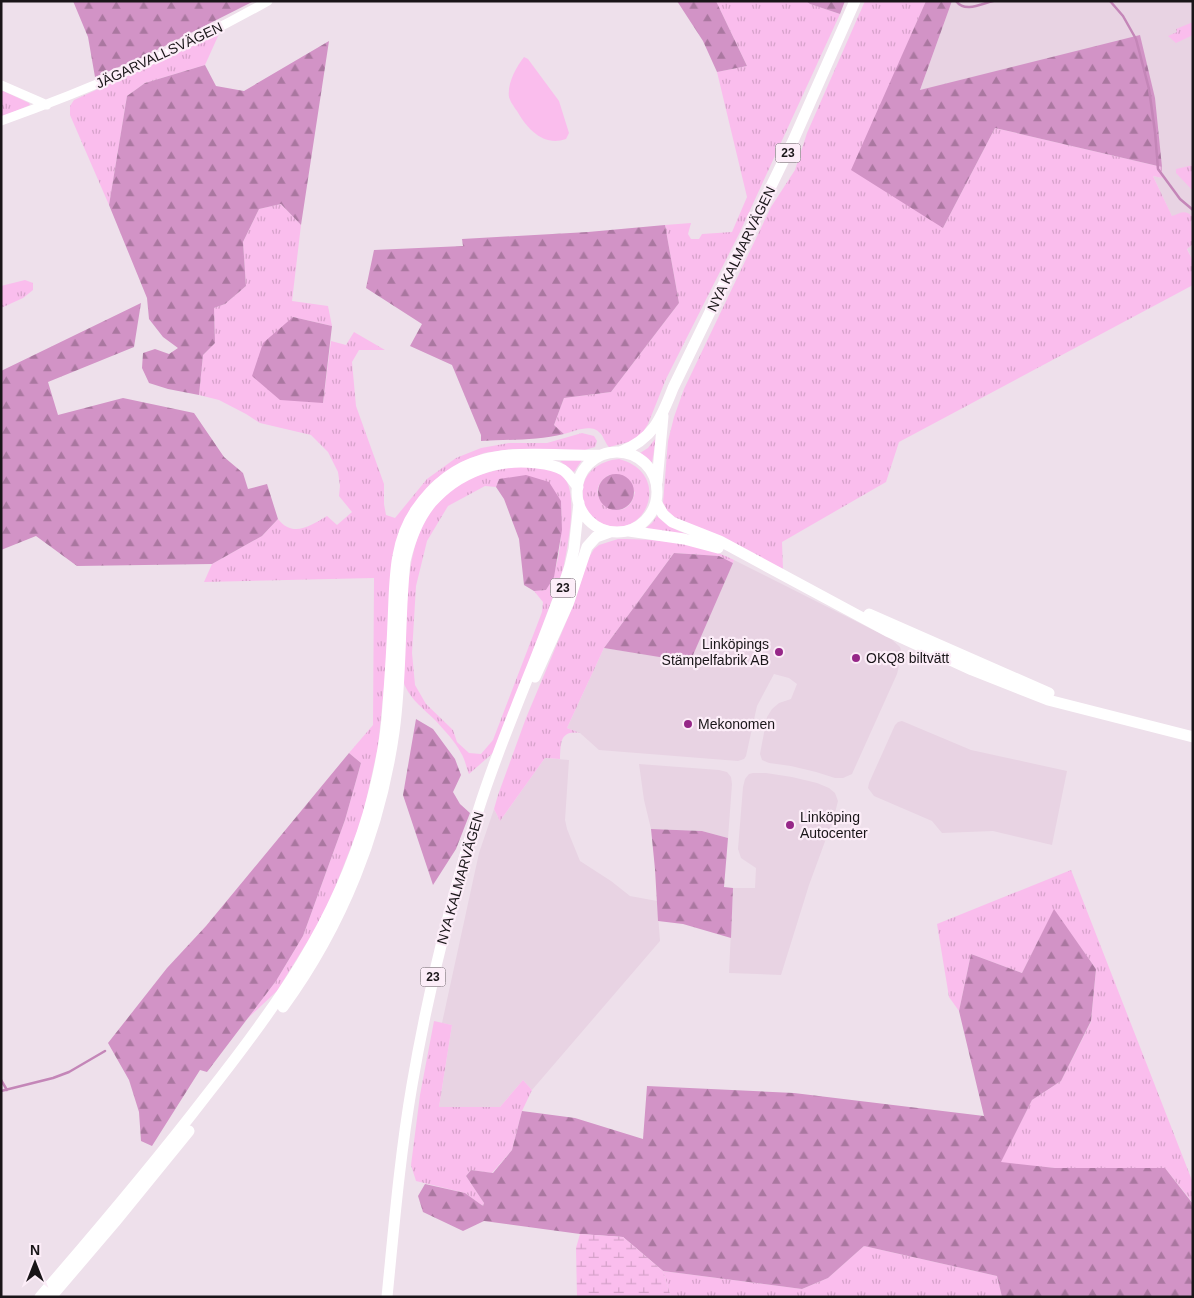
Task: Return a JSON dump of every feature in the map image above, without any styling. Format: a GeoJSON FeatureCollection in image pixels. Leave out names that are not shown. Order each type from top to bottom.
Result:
{"type":"FeatureCollection","features":[{"type":"Feature","properties":{"kind":"main road","name":"NYA KALMARVÄGEN"},"geometry":{"type":"LineString","coordinates":[[620,452],[633,447],[646,438],[663,414],[680,372],[793,141],[855,1]]}},
{"type":"Feature","properties":{"kind":"main road","name":"NYA KALMARVÄGEN"},"geometry":{"type":"LineString","coordinates":[[657,487],[663,414]]}},
{"type":"Feature","properties":{"kind":"main road","name":"23"},"geometry":{"type":"LineString","coordinates":[[620,452],[636,457],[645,463],[654,476],[657,487],[656,502],[653,512],[638,526],[629,531],[610,532],[590,522],[583,513],[579,503],[578,487],[586,468],[593,460],[602,455],[620,452]]}},
{"type":"Feature","properties":{"kind":"main road"},"geometry":{"type":"LineString","coordinates":[[40,1297],[154,1162],[243,1048],[279,1000],[303,963],[329,915],[343,885],[362,833],[377,779],[388,710],[397,560],[403,536],[415,510],[445,478],[463,467],[483,459],[518,453],[574,456],[602,455]]}},
{"type":"Feature","properties":{"kind":"main road"},"geometry":{"type":"LineString","coordinates":[[51,1297],[144,1186],[231,1077],[286,1003],[310,967],[339,914],[362,859],[386,779],[397,704],[405,561],[412,535],[422,515],[441,493],[458,480],[475,470],[493,464],[526,461],[551,465],[564,470],[578,487]]}},
{"type":"Feature","properties":{"kind":"main road"},"geometry":{"type":"LineString","coordinates":[[656,502],[672,522],[720,541],[749,558],[821,594],[887,632],[972,670],[1048,700],[1190,736]]}},
{"type":"Feature","properties":{"kind":"main road","name":"NYA KALMARVÄGEN"},"geometry":{"type":"LineString","coordinates":[[387,1297],[396,1203],[412,1086],[434,972],[455,888],[480,806],[570,566],[575,542],[579,503]]}},
{"type":"Feature","properties":{"kind":"main road"},"geometry":{"type":"LineString","coordinates":[[629,531],[692,540],[749,558]]}},
{"type":"Feature","properties":{"kind":"main road","name":"NYA KALMARVÄGEN"},"geometry":{"type":"LineString","coordinates":[[393,1297],[402,1203],[417,1086],[440,972],[461,889],[507,749],[537,671],[568,604],[587,547],[596,537],[610,532]]}},
{"type":"Feature","properties":{"kind":"street","name":"JÄGARVALLSVÄGEN"},"geometry":{"type":"LineString","coordinates":[[1,121],[119,76],[167,54],[268,1]]}},
{"type":"Feature","properties":{"kind":"street"},"geometry":{"type":"LineString","coordinates":[[1,85],[47,105]]}},
{"type":"Feature","properties":{"kind":"shaded area"},"geometry":{"type":"Polygon","coordinates":[[[952,1],[1193,1],[1193,261],[1153,176],[1162,178],[1162,167],[920,90],[952,1]]]}},
{"type":"Feature","properties":{"kind":"shaded area"},"geometry":{"type":"Polygon","coordinates":[[[734,560],[891,639],[900,647],[902,654],[897,674],[852,774],[843,778],[835,778],[762,760],[760,754],[767,717],[779,703],[791,699],[797,684],[789,678],[774,674],[757,706],[746,756],[738,761],[599,750],[580,733],[567,728],[604,648],[690,661],[734,560]]]}},
{"type":"Feature","properties":{"kind":"shaded area"},"geometry":{"type":"Polygon","coordinates":[[[902,721],[971,750],[1067,771],[1052,845],[993,831],[942,833],[932,821],[874,796],[868,788],[869,783],[895,725],[902,721]]]}},
{"type":"Feature","properties":{"kind":"shaded area"},"geometry":{"type":"Polygon","coordinates":[[[545,758],[569,760],[565,820],[580,861],[630,896],[657,901],[660,941],[532,1090],[523,1080],[500,1107],[439,1107],[452,1025],[442,1023],[479,853],[494,809],[500,821],[545,758]]]}},
{"type":"Feature","properties":{"kind":"shaded area"},"geometry":{"type":"Polygon","coordinates":[[[639,764],[727,772],[731,777],[732,784],[728,838],[702,831],[651,829],[644,800],[639,764]]]}},
{"type":"Feature","properties":{"kind":"shaded area"},"geometry":{"type":"Polygon","coordinates":[[[749,774],[792,777],[817,783],[835,793],[838,801],[781,975],[729,973],[733,888],[755,888],[756,868],[741,858],[738,849],[743,787],[745,779],[749,774]]]}},
{"type":"Feature","properties":{"kind":"green space"},"geometry":{"type":"Polygon","coordinates":[[[73,1],[254,1],[143,57],[95,77],[88,37],[73,1]]]}},
{"type":"Feature","properties":{"kind":"green space"},"geometry":{"type":"Polygon","coordinates":[[[677,1],[716,1],[747,66],[717,72],[703,41],[677,1]]]}},
{"type":"Feature","properties":{"kind":"green space"},"geometry":{"type":"Polygon","coordinates":[[[716,1],[806,1],[840,14],[740,232],[666,379],[648,424],[641,435],[632,441],[609,447],[597,430],[588,428],[564,434],[554,425],[564,398],[611,392],[679,303],[665,225],[691,223],[688,234],[691,239],[699,239],[702,234],[732,232],[747,197],[717,72],[747,66],[716,1]]]}},
{"type":"Feature","properties":{"kind":"green space"},"geometry":{"type":"Polygon","coordinates":[[[806,1],[845,1],[840,14],[806,1]]]}},
{"type":"Feature","properties":{"kind":"green space"},"geometry":{"type":"Polygon","coordinates":[[[865,1],[926,1],[896,70],[943,228],[995,128],[1162,167],[1162,178],[1153,176],[1172,216],[1185,212],[1193,217],[1191,222],[1193,244],[1187,249],[1193,261],[1193,285],[899,442],[886,482],[782,542],[783,569],[680,521],[668,512],[663,503],[668,441],[684,389],[771,207],[795,170],[807,133],[865,1]]]}},
{"type":"Feature","properties":{"kind":"green space"},"geometry":{"type":"Polygon","coordinates":[[[926,1],[952,1],[920,90],[1140,35],[1155,98],[1162,167],[995,128],[943,228],[851,170],[926,1]]]}},
{"type":"Feature","properties":{"kind":"green space"},"geometry":{"type":"Polygon","coordinates":[[[1193,22],[1193,35],[1176,43],[1168,36],[1177,32],[1176,29],[1193,22]]]}},
{"type":"Feature","properties":{"kind":"green space"},"geometry":{"type":"Polygon","coordinates":[[[219,34],[205,65],[145,83],[127,96],[109,205],[70,115],[70,106],[74,100],[219,34]]]}},
{"type":"Feature","properties":{"kind":"green space"},"geometry":{"type":"Polygon","coordinates":[[[329,41],[301,225],[281,204],[259,209],[243,242],[246,286],[225,304],[214,308],[215,343],[203,355],[199,395],[149,383],[142,368],[143,353],[155,349],[169,354],[178,348],[163,337],[149,319],[147,298],[109,205],[127,96],[145,83],[205,65],[216,86],[244,91],[329,41]]]}},
{"type":"Feature","properties":{"kind":"green space"},"geometry":{"type":"Polygon","coordinates":[[[524,57],[528,59],[559,101],[569,133],[566,139],[550,141],[537,135],[521,118],[511,102],[509,92],[511,81],[524,57]]]}},
{"type":"Feature","properties":{"kind":"green space"},"geometry":{"type":"Polygon","coordinates":[[[1,90],[29,103],[30,105],[1,117],[1,90]]]}},
{"type":"Feature","properties":{"kind":"green space"},"geometry":{"type":"Polygon","coordinates":[[[1193,165],[1193,191],[1176,173],[1176,169],[1193,165]]]}},
{"type":"Feature","properties":{"kind":"green space"},"geometry":{"type":"Polygon","coordinates":[[[281,204],[301,225],[292,301],[328,306],[332,326],[293,317],[323,403],[331,341],[346,345],[354,332],[385,350],[359,350],[352,362],[356,406],[384,484],[386,515],[395,518],[427,479],[456,458],[481,448],[509,443],[547,443],[582,433],[594,436],[597,441],[595,447],[585,450],[512,449],[484,453],[459,463],[444,473],[431,483],[411,508],[400,529],[392,559],[385,677],[378,747],[362,819],[325,913],[277,991],[247,1019],[276,981],[303,936],[345,820],[361,763],[349,753],[373,725],[374,578],[204,582],[212,564],[262,536],[278,519],[284,525],[296,529],[308,526],[327,516],[337,525],[352,512],[339,496],[338,472],[328,452],[311,435],[260,423],[219,400],[199,395],[203,355],[215,343],[214,308],[225,304],[246,286],[243,242],[259,209],[281,204]]]}},
{"type":"Feature","properties":{"kind":"green space"},"geometry":{"type":"Polygon","coordinates":[[[665,225],[679,303],[611,392],[564,398],[554,425],[564,434],[533,439],[481,441],[481,435],[452,365],[410,346],[422,324],[366,288],[374,250],[463,246],[462,239],[588,232],[665,225]]]}},
{"type":"Feature","properties":{"kind":"green space"},"geometry":{"type":"Polygon","coordinates":[[[25,280],[33,283],[33,290],[23,298],[1,308],[1,286],[25,280]]]}},
{"type":"Feature","properties":{"kind":"green space"},"geometry":{"type":"Polygon","coordinates":[[[141,303],[134,347],[48,382],[58,415],[123,398],[194,413],[224,457],[243,473],[248,489],[267,484],[278,519],[262,536],[212,564],[77,566],[36,536],[1,550],[1,371],[141,303]]]}},
{"type":"Feature","properties":{"kind":"green space"},"geometry":{"type":"Polygon","coordinates":[[[293,317],[332,326],[323,403],[280,400],[252,376],[263,343],[293,317]]]}},
{"type":"Feature","properties":{"kind":"green space"},"geometry":{"type":"Polygon","coordinates":[[[656,438],[652,463],[640,453],[648,448],[656,438]]]}},
{"type":"Feature","properties":{"kind":"green space"},"geometry":{"type":"Polygon","coordinates":[[[619,459],[636,467],[646,478],[649,491],[648,504],[641,516],[631,524],[617,527],[601,523],[593,517],[585,506],[583,494],[583,485],[590,472],[611,460],[619,459]],[[609,475],[600,483],[598,492],[600,500],[614,510],[623,509],[630,504],[635,492],[609,475]]]}},
{"type":"Feature","properties":{"kind":"green space"},"geometry":{"type":"Polygon","coordinates":[[[582,460],[574,472],[560,461],[582,460]]]}},
{"type":"Feature","properties":{"kind":"green space"},"geometry":{"type":"Polygon","coordinates":[[[511,467],[536,468],[560,474],[566,481],[570,491],[571,519],[569,534],[563,570],[499,742],[494,752],[469,774],[464,758],[456,744],[415,700],[405,686],[403,668],[411,564],[416,543],[424,523],[435,505],[450,490],[471,478],[511,467]],[[499,479],[496,487],[485,486],[448,506],[427,541],[416,586],[412,653],[415,685],[426,704],[453,730],[457,742],[469,753],[481,754],[493,740],[542,612],[543,602],[534,591],[546,590],[555,569],[560,547],[561,501],[499,479]]]}},
{"type":"Feature","properties":{"kind":"green space"},"geometry":{"type":"Polygon","coordinates":[[[616,474],[623,475],[629,479],[633,485],[633,499],[629,505],[623,509],[616,510],[609,509],[603,505],[599,499],[598,492],[599,485],[603,479],[609,475],[616,474]]]}},
{"type":"Feature","properties":{"kind":"green space"},"geometry":{"type":"Polygon","coordinates":[[[526,475],[549,482],[561,501],[562,530],[554,577],[546,590],[534,591],[524,585],[519,539],[504,499],[496,487],[499,479],[526,475]]]}},
{"type":"Feature","properties":{"kind":"green space"},"geometry":{"type":"Polygon","coordinates":[[[657,516],[669,526],[689,535],[711,541],[645,529],[657,516]]]}},
{"type":"Feature","properties":{"kind":"green space"},"geometry":{"type":"Polygon","coordinates":[[[618,539],[692,545],[734,560],[733,563],[719,556],[674,553],[604,648],[567,728],[580,733],[568,734],[562,739],[560,759],[545,758],[500,821],[494,809],[498,795],[526,718],[575,601],[588,559],[599,545],[618,539]]]}},
{"type":"Feature","properties":{"kind":"green space"},"geometry":{"type":"Polygon","coordinates":[[[674,553],[719,556],[733,563],[690,662],[604,648],[674,553]]]}},
{"type":"Feature","properties":{"kind":"green space"},"geometry":{"type":"Polygon","coordinates":[[[416,719],[433,729],[455,759],[461,775],[453,792],[460,804],[470,813],[456,849],[433,885],[403,795],[416,719]]]}},
{"type":"Feature","properties":{"kind":"green space"},"geometry":{"type":"Polygon","coordinates":[[[349,753],[361,763],[345,820],[303,936],[276,981],[207,1072],[200,1070],[152,1146],[141,1141],[139,1112],[129,1080],[108,1043],[167,968],[206,926],[349,753]]]}},
{"type":"Feature","properties":{"kind":"green space"},"geometry":{"type":"Polygon","coordinates":[[[651,829],[702,831],[728,838],[724,887],[733,888],[731,938],[683,924],[658,921],[651,829]]]}},
{"type":"Feature","properties":{"kind":"green space"},"geometry":{"type":"Polygon","coordinates":[[[1071,870],[1193,1183],[1193,1203],[1165,1168],[1055,1168],[1000,1163],[1032,1100],[1061,1081],[1091,1022],[1096,969],[1054,910],[1022,973],[971,954],[959,1011],[949,997],[937,924],[1071,870]]]}},
{"type":"Feature","properties":{"kind":"green space"},"geometry":{"type":"Polygon","coordinates":[[[1054,909],[1096,969],[1091,1021],[1061,1081],[1032,1100],[1001,1162],[1055,1168],[1165,1168],[1193,1204],[1193,1297],[1002,1297],[997,1276],[864,1246],[828,1278],[802,1289],[663,1271],[623,1237],[580,1234],[484,1221],[463,1231],[423,1212],[418,1196],[425,1184],[465,1193],[483,1206],[484,1203],[466,1176],[471,1170],[493,1173],[512,1150],[522,1111],[575,1118],[643,1139],[647,1086],[794,1093],[984,1116],[959,1011],[971,954],[1022,973],[1054,909]]]}},
{"type":"Feature","properties":{"kind":"green space"},"geometry":{"type":"Polygon","coordinates":[[[434,1021],[452,1025],[439,1107],[500,1107],[523,1080],[532,1090],[522,1111],[512,1150],[492,1173],[471,1170],[466,1176],[484,1203],[483,1206],[465,1193],[416,1181],[411,1165],[420,1095],[434,1021]]]}},
{"type":"Feature","properties":{"kind":"green space"},"geometry":{"type":"Polygon","coordinates":[[[580,1234],[623,1237],[663,1271],[671,1297],[577,1297],[576,1248],[580,1234]]]}},
{"type":"Feature","properties":{"kind":"green space"},"geometry":{"type":"Polygon","coordinates":[[[864,1246],[997,1276],[1002,1297],[671,1297],[663,1271],[802,1289],[828,1278],[864,1246]]]}},
{"type":"Feature","properties":{"kind":"waterway"},"geometry":{"type":"LineString","coordinates":[[956,1],[960,5],[968,7],[993,1]]}},
{"type":"Feature","properties":{"kind":"waterway"},"geometry":{"type":"LineString","coordinates":[[1110,1],[1123,16],[1136,39],[1149,89],[1158,169],[1180,199],[1193,210]]}},
{"type":"Feature","properties":{"kind":"waterway"},"geometry":{"type":"LineString","coordinates":[[1,1091],[69,1072],[105,1051]]}},
{"type":"Feature","properties":{"kind":"waterway"},"geometry":{"type":"LineString","coordinates":[[1,1080],[7,1090]]}},
{"type":"Feature","properties":{"kind":"place","name":"Linköpings Stämpelfabrik AB"},"geometry":{"type":"Point","coordinates":[779,652]}},
{"type":"Feature","properties":{"kind":"place","name":"OKQ8 biltvätt"},"geometry":{"type":"Point","coordinates":[856,658]}},
{"type":"Feature","properties":{"kind":"place","name":"Mekonomen"},"geometry":{"type":"Point","coordinates":[688,724]}},
{"type":"Feature","properties":{"kind":"place","name":"Linköping Autocenter"},"geometry":{"type":"Point","coordinates":[790,825]}}]}
